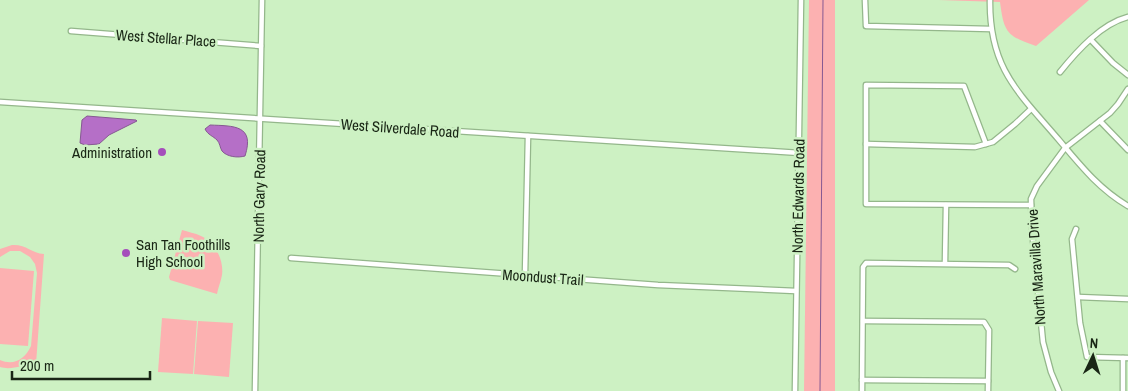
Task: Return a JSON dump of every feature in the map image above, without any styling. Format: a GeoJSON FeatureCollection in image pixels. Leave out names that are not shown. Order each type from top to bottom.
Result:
{"type":"FeatureCollection","features":[{"type":"Feature","properties":{"kind":"street","name":"North Gary Road"},"geometry":{"type":"LineString","coordinates":[[255,391],[262,0]]}},
{"type":"Feature","properties":{"kind":"street","name":"North Edwards Road"},"geometry":{"type":"LineString","coordinates":[[795,391],[801,0]]}},
{"type":"Feature","properties":{"kind":"street"},"geometry":{"type":"LineString","coordinates":[[865,0],[866,26],[992,29]]}},
{"type":"Feature","properties":{"kind":"street"},"geometry":{"type":"LineString","coordinates":[[990,0],[994,45],[1002,65],[1018,94],[1090,177],[1128,206]]}},
{"type":"Feature","properties":{"kind":"street"},"geometry":{"type":"LineString","coordinates":[[1060,72],[1100,30],[1117,20],[1128,17]]}},
{"type":"Feature","properties":{"kind":"street","name":"West Stellar Place"},"geometry":{"type":"LineString","coordinates":[[71,31],[261,46]]}},
{"type":"Feature","properties":{"kind":"street"},"geometry":{"type":"LineString","coordinates":[[1092,40],[1113,63],[1128,75]]}},
{"type":"Feature","properties":{"kind":"street"},"geometry":{"type":"LineString","coordinates":[[986,144],[964,86],[866,85],[866,204],[1031,205]]}},
{"type":"Feature","properties":{"kind":"street","name":"North Maravilla Drive"},"geometry":{"type":"LineString","coordinates":[[1059,391],[1051,372],[1043,342],[1032,230],[1031,205],[1033,193],[1065,148],[1100,121],[1118,104],[1128,89]]}},
{"type":"Feature","properties":{"kind":"street","name":"West Silverdale Road"},"geometry":{"type":"LineString","coordinates":[[0,102],[800,153]]}},
{"type":"Feature","properties":{"kind":"street"},"geometry":{"type":"LineString","coordinates":[[866,144],[975,147],[986,144],[1001,135],[1031,109]]}},
{"type":"Feature","properties":{"kind":"street"},"geometry":{"type":"LineString","coordinates":[[1100,121],[1128,150]]}},
{"type":"Feature","properties":{"kind":"street"},"geometry":{"type":"LineString","coordinates":[[525,275],[528,136]]}},
{"type":"Feature","properties":{"kind":"street"},"geometry":{"type":"LineString","coordinates":[[945,263],[946,205]]}},
{"type":"Feature","properties":{"kind":"street"},"geometry":{"type":"LineString","coordinates":[[1076,229],[1072,240],[1082,340],[1087,357],[1126,358],[1123,391]]}},
{"type":"Feature","properties":{"kind":"street","name":"Moondust Trail"},"geometry":{"type":"LineString","coordinates":[[291,258],[723,289],[796,291]]}},
{"type":"Feature","properties":{"kind":"street"},"geometry":{"type":"LineString","coordinates":[[862,391],[863,267],[866,263],[1009,265],[1015,269]]}},
{"type":"Feature","properties":{"kind":"street"},"geometry":{"type":"LineString","coordinates":[[1078,297],[1128,299]]}},
{"type":"Feature","properties":{"kind":"street"},"geometry":{"type":"LineString","coordinates":[[863,321],[984,322],[988,326],[988,391]]}},
{"type":"Feature","properties":{"kind":"street"},"geometry":{"type":"LineString","coordinates":[[862,380],[988,381]]}},
{"type":"Feature","properties":{"kind":"shaded area"},"geometry":{"type":"Polygon","coordinates":[[[809,0],[835,0],[835,391],[804,391],[809,0]]]}},
{"type":"Feature","properties":{"kind":"shaded area"},"geometry":{"type":"Polygon","coordinates":[[[939,0],[1089,0],[1036,46],[1013,36],[1009,32],[1003,21],[1000,2],[939,0]]]}},
{"type":"Feature","properties":{"kind":"shaded area"},"geometry":{"type":"Polygon","coordinates":[[[87,116],[137,121],[109,135],[99,144],[85,145],[80,143],[82,120],[87,116]]]}},
{"type":"Feature","properties":{"kind":"shaded area"},"geometry":{"type":"Polygon","coordinates":[[[210,125],[234,127],[245,133],[247,146],[245,156],[239,157],[224,153],[218,141],[205,129],[210,125]]]}},
{"type":"Feature","properties":{"kind":"shaded area"},"geometry":{"type":"Polygon","coordinates":[[[182,230],[206,239],[217,252],[222,263],[222,277],[217,294],[170,280],[169,277],[182,230]]]}},
{"type":"Feature","properties":{"kind":"shaded area"},"geometry":{"type":"Polygon","coordinates":[[[12,245],[44,254],[36,364],[5,368],[0,367],[0,360],[14,362],[26,355],[31,346],[37,273],[35,264],[30,257],[20,251],[10,251],[0,257],[0,249],[12,245]]]}},
{"type":"Feature","properties":{"kind":"shaded area"},"geometry":{"type":"Polygon","coordinates":[[[0,268],[34,271],[28,346],[0,344],[0,268]]]}},
{"type":"Feature","properties":{"kind":"shaded area"},"geometry":{"type":"Polygon","coordinates":[[[162,318],[197,321],[193,374],[158,372],[162,318]]]}},
{"type":"Feature","properties":{"kind":"shaded area"},"geometry":{"type":"Polygon","coordinates":[[[198,321],[233,323],[229,377],[194,374],[198,321]]]}},
{"type":"Feature","properties":{"kind":"waterway"},"geometry":{"type":"LineString","coordinates":[[820,391],[823,0]]}},
{"type":"Feature","properties":{"kind":"place","name":"Administration"},"geometry":{"type":"Point","coordinates":[162,152]}},
{"type":"Feature","properties":{"kind":"place","name":"San Tan Foothills High School"},"geometry":{"type":"Point","coordinates":[126,253]}}]}
